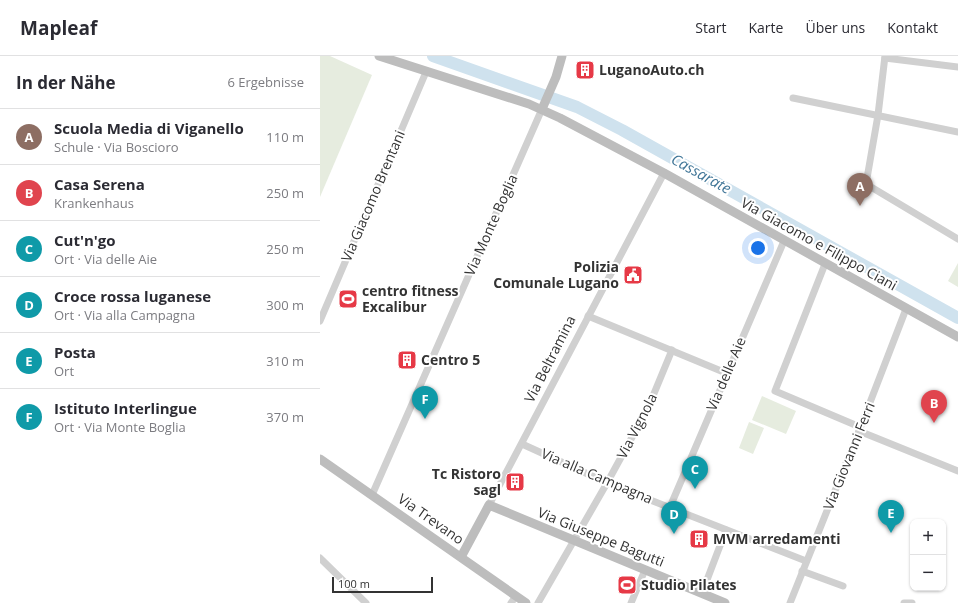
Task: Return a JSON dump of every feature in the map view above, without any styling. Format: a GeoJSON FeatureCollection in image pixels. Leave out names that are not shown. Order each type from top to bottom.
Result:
{"type":"FeatureCollection","features":[{"type":"Feature","properties":{"kind":"main road","name":"Via Giacomo e Filippo Ciani"},"geometry":{"type":"LineString","coordinates":[[379,56],[426,72],[543,107],[958,337]]}},
{"type":"Feature","properties":{"kind":"main road"},"geometry":{"type":"LineString","coordinates":[[543,107],[562,56]]}},
{"type":"Feature","properties":{"kind":"main road","name":"Via Trevano"},"geometry":{"type":"LineString","coordinates":[[320,459],[461,557],[513,600],[526,603]]}},
{"type":"Feature","properties":{"kind":"main road","name":"Via Giuseppe Bagutti"},"geometry":{"type":"LineString","coordinates":[[489,505],[725,603]]}},
{"type":"Feature","properties":{"kind":"main road","name":"Via Beltramina"},"geometry":{"type":"LineString","coordinates":[[461,557],[489,505]]}},
{"type":"Feature","properties":{"kind":"street"},"geometry":{"type":"LineString","coordinates":[[958,67],[885,57],[878,115],[866,184],[958,239]]}},
{"type":"Feature","properties":{"kind":"street","name":"Via Giacomo Brentani"},"geometry":{"type":"LineString","coordinates":[[320,321],[426,72]]}},
{"type":"Feature","properties":{"kind":"street"},"geometry":{"type":"LineString","coordinates":[[793,98],[958,132]]}},
{"type":"Feature","properties":{"kind":"street","name":"Via Monte Boglia"},"geometry":{"type":"LineString","coordinates":[[372,495],[543,107]]}},
{"type":"Feature","properties":{"kind":"street","name":"Via Beltramina"},"geometry":{"type":"LineString","coordinates":[[489,505],[664,173]]}},
{"type":"Feature","properties":{"kind":"street","name":"Via delle Aie"},"geometry":{"type":"LineString","coordinates":[[670,507],[726,373],[784,241]]}},
{"type":"Feature","properties":{"kind":"street"},"geometry":{"type":"LineString","coordinates":[[825,264],[775,391],[958,471]]}},
{"type":"Feature","properties":{"kind":"street","name":"Via Giovanni Ferri"},"geometry":{"type":"LineString","coordinates":[[790,603],[860,429],[906,309]]}},
{"type":"Feature","properties":{"kind":"street"},"geometry":{"type":"LineString","coordinates":[[588,316],[726,373]]}},
{"type":"Feature","properties":{"kind":"street","name":"Via Vignola"},"geometry":{"type":"LineString","coordinates":[[538,603],[648,408],[672,350]]}},
{"type":"Feature","properties":{"kind":"street","name":"Via alla Campagna"},"geometry":{"type":"LineString","coordinates":[[522,444],[607,483],[806,561]]}},
{"type":"Feature","properties":{"kind":"street"},"geometry":{"type":"LineString","coordinates":[[702,593],[726,530]]}},
{"type":"Feature","properties":{"kind":"street"},"geometry":{"type":"LineString","coordinates":[[321,561],[366,603]]}},
{"type":"Feature","properties":{"kind":"street"},"geometry":{"type":"LineString","coordinates":[[631,603],[645,570]]}},
{"type":"Feature","properties":{"kind":"street"},"geometry":{"type":"LineString","coordinates":[[802,571],[843,586]]}},
{"type":"Feature","properties":{"kind":"shaded area"},"geometry":{"type":"Polygon","coordinates":[[[320,56],[330,56],[372,75],[320,197],[320,56]]]}},
{"type":"Feature","properties":{"kind":"shaded area"},"geometry":{"type":"Polygon","coordinates":[[[958,263],[958,287],[948,281],[958,263]]]}},
{"type":"Feature","properties":{"kind":"shaded area"},"geometry":{"type":"Polygon","coordinates":[[[762,396],[796,411],[786,434],[752,420],[762,396]]]}},
{"type":"Feature","properties":{"kind":"shaded area"},"geometry":{"type":"Polygon","coordinates":[[[749,422],[764,428],[753,454],[739,448],[749,422]]]}},
{"type":"Feature","properties":{"kind":"waterway","name":"Cassarate"},"geometry":{"type":"LineString","coordinates":[[433,56],[577,107],[622,130],[958,318]]}},
{"type":"Feature","properties":{"kind":"place","name":"LuganoAuto.ch"},"geometry":{"type":"Point","coordinates":[585,70]}},
{"type":"Feature","properties":{"kind":"place","name":"Scuola Media di Viganello"},"geometry":{"type":"Point","coordinates":[860,206]}},
{"type":"Feature","properties":{"kind":"place","name":"Polizia Comunale Lugano"},"geometry":{"type":"Point","coordinates":[633,275]}},
{"type":"Feature","properties":{"kind":"place","name":"centro fitness Excalibur"},"geometry":{"type":"Point","coordinates":[348,299]}},
{"type":"Feature","properties":{"kind":"place","name":"Centro 5"},"geometry":{"type":"Point","coordinates":[407,360]}},
{"type":"Feature","properties":{"kind":"place","name":"Istituto Interlingue"},"geometry":{"type":"Point","coordinates":[425,419]}},
{"type":"Feature","properties":{"kind":"place","name":"Casa Serena"},"geometry":{"type":"Point","coordinates":[934,423]}},
{"type":"Feature","properties":{"kind":"place","name":"Tc Ristoro sagl"},"geometry":{"type":"Point","coordinates":[515,482]}},
{"type":"Feature","properties":{"kind":"place","name":"Cut'n'go"},"geometry":{"type":"Point","coordinates":[695,489]}},
{"type":"Feature","properties":{"kind":"place","name":"Posta"},"geometry":{"type":"Point","coordinates":[891,533]}},
{"type":"Feature","properties":{"kind":"place","name":"Croce rossa luganese"},"geometry":{"type":"Point","coordinates":[674,534]}},
{"type":"Feature","properties":{"kind":"place","name":"MVM arredamenti"},"geometry":{"type":"Point","coordinates":[699,539]}},
{"type":"Feature","properties":{"kind":"place","name":"Studio Pilates"},"geometry":{"type":"Point","coordinates":[627,585]}}]}
